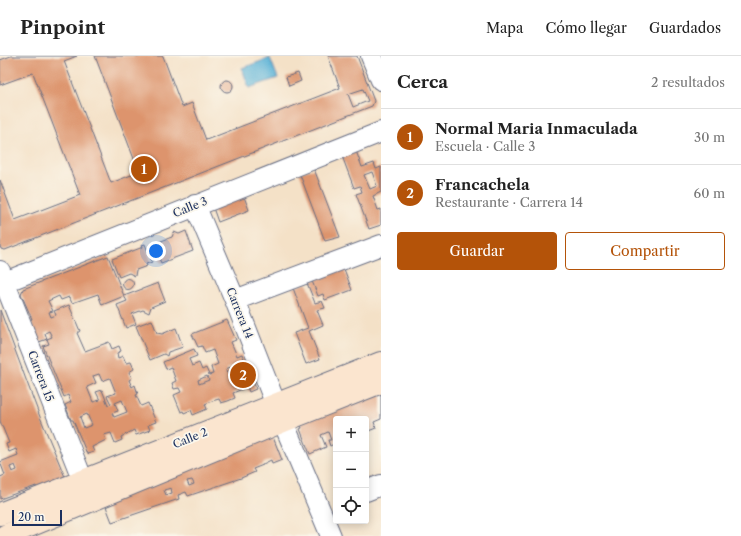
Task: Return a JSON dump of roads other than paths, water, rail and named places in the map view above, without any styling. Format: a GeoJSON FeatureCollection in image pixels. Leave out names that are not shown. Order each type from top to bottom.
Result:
{"type":"FeatureCollection","features":[{"type":"Feature","properties":{"kind":"street"},"geometry":{"type":"LineString","coordinates":[[372,56],[381,80]]}},
{"type":"Feature","properties":{"kind":"street","name":"Calle 3"},"geometry":{"type":"LineString","coordinates":[[1,279],[196,205],[381,132]]}},
{"type":"Feature","properties":{"kind":"street","name":"Carrera 14"},"geometry":{"type":"LineString","coordinates":[[196,205],[280,413],[328,506],[331,536]]}},
{"type":"Feature","properties":{"kind":"street"},"geometry":{"type":"LineString","coordinates":[[235,300],[381,245]]}},
{"type":"Feature","properties":{"kind":"street","name":"Carrera 15"},"geometry":{"type":"LineString","coordinates":[[1,279],[86,491]]}},
{"type":"Feature","properties":{"kind":"street","name":"Calle 2"},"geometry":{"type":"LineString","coordinates":[[0,514],[86,491],[280,413],[381,363]]}},
{"type":"Feature","properties":{"kind":"street","name":"Calle 2"},"geometry":{"type":"LineString","coordinates":[[280,413],[381,382]]}},
{"type":"Feature","properties":{"kind":"street"},"geometry":{"type":"LineString","coordinates":[[369,490],[381,485]]}},
{"type":"Feature","properties":{"kind":"street","name":"Calle 2"},"geometry":{"type":"LineString","coordinates":[[5,536],[86,491]]}},
{"type":"Feature","properties":{"kind":"water"},"geometry":{"type":"Polygon","coordinates":[[[270,58],[278,78],[249,88],[242,68],[270,58]]]}},
{"type":"Feature","properties":{"kind":"place","name":"Normal Maria Inmaculada"},"geometry":{"type":"Point","coordinates":[144,169]}},
{"type":"Feature","properties":{"kind":"place","name":"Francachela"},"geometry":{"type":"Point","coordinates":[243,375]}}]}
